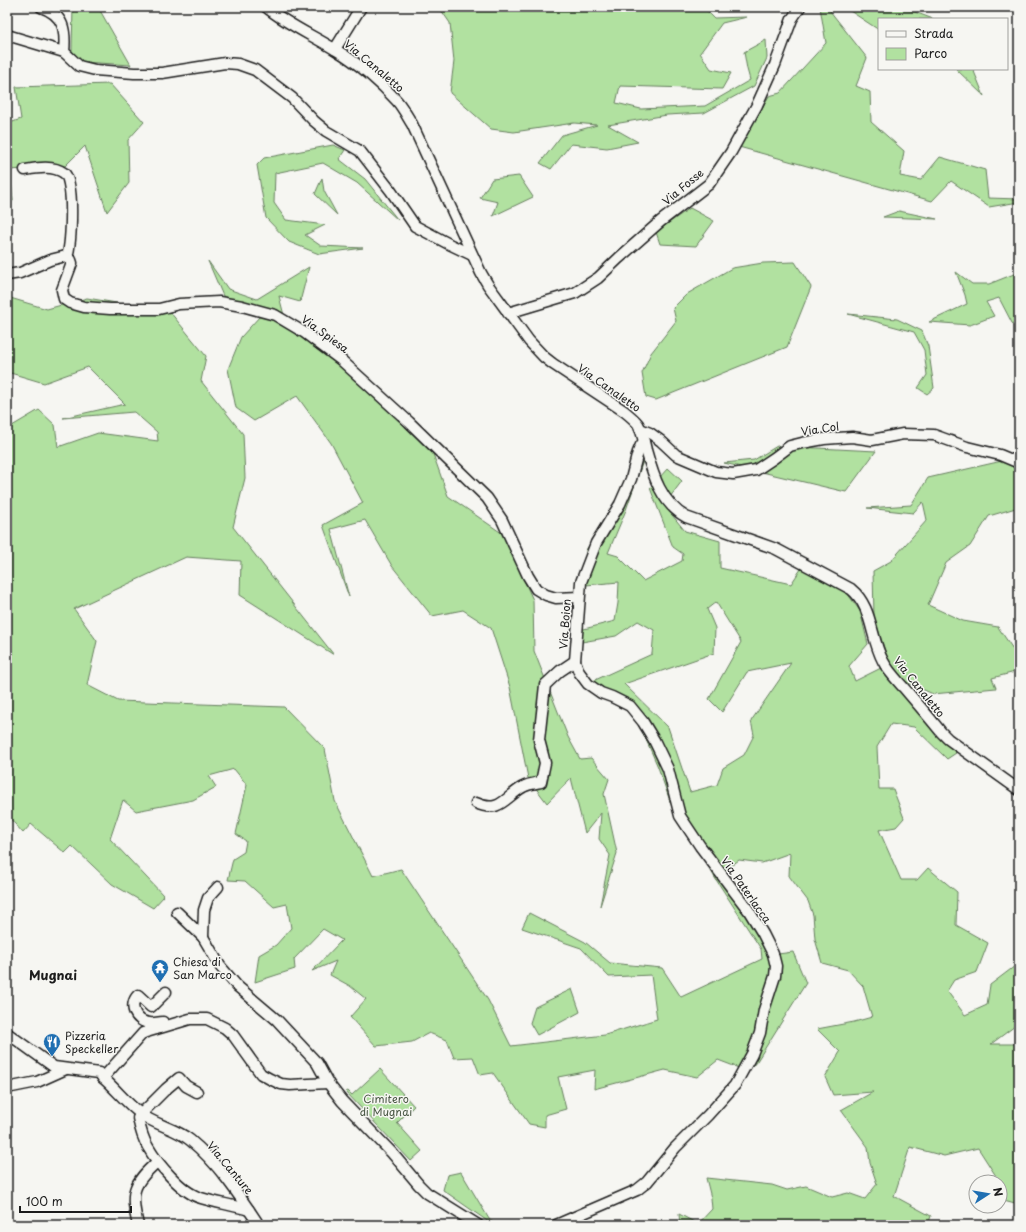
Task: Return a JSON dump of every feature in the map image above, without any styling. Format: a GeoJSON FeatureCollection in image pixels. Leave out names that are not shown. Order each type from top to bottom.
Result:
{"type":"FeatureCollection","features":[{"type":"Feature","properties":{"kind":"street"},"geometry":{"type":"LineString","coordinates":[[41,7],[55,14],[60,20],[65,39],[64,52]]}},
{"type":"Feature","properties":{"kind":"street","name":"Via Canaletto"},"geometry":{"type":"LineString","coordinates":[[266,7],[279,18],[300,31],[335,49],[354,62],[398,101],[412,124],[472,254],[488,285],[529,341],[544,357],[635,420],[640,430],[657,484],[670,504],[680,514],[686,517],[776,549],[834,579],[856,593],[865,606],[880,656],[892,673],[941,732],[953,744],[1019,790]]}},
{"type":"Feature","properties":{"kind":"street"},"geometry":{"type":"LineString","coordinates":[[335,49],[362,7]]}},
{"type":"Feature","properties":{"kind":"street","name":"Via Fosse"},"geometry":{"type":"LineString","coordinates":[[508,313],[575,293],[598,278],[661,221],[709,184],[731,152],[757,105],[775,65],[792,19],[800,7]]}},
{"type":"Feature","properties":{"kind":"street"},"geometry":{"type":"LineString","coordinates":[[7,35],[64,52],[79,66],[95,70],[134,73],[162,73],[224,63],[238,64],[255,70],[292,98],[326,131],[360,151],[391,191],[415,226],[472,254]]}},
{"type":"Feature","properties":{"kind":"street"},"geometry":{"type":"LineString","coordinates":[[7,275],[20,273],[58,258],[67,257],[71,234],[70,187],[68,178],[64,173],[49,168],[25,170]]}},
{"type":"Feature","properties":{"kind":"street","name":"Via Spiesa"},"geometry":{"type":"LineString","coordinates":[[67,257],[72,263],[62,290],[64,299],[84,307],[110,309],[159,309],[179,304],[219,302],[242,306],[275,315],[305,333],[342,360],[409,422],[487,498],[502,520],[528,576],[536,588],[546,595],[556,598],[579,597]]}},
{"type":"Feature","properties":{"kind":"street","name":"Via Col"},"geometry":{"type":"LineString","coordinates":[[640,430],[650,433],[661,440],[676,455],[716,472],[733,474],[756,470],[790,446],[802,443],[824,439],[852,437],[872,440],[903,434],[934,436],[967,447],[1000,455],[1019,463]]}},
{"type":"Feature","properties":{"kind":"street","name":"Via Boion"},"geometry":{"type":"LineString","coordinates":[[476,803],[485,807],[502,804],[523,786],[541,782],[545,763],[539,740],[545,686],[560,671],[575,661],[581,582],[596,543],[620,504],[631,479],[638,452],[644,442]]}},
{"type":"Feature","properties":{"kind":"street","name":"Via Paterlacca"},"geometry":{"type":"LineString","coordinates":[[556,1225],[637,1190],[658,1171],[675,1148],[735,1085],[752,1054],[760,1034],[764,1010],[775,976],[776,966],[773,954],[763,934],[680,816],[668,769],[654,740],[643,722],[630,706],[612,696],[601,693],[588,684],[579,672],[575,661]]}},
{"type":"Feature","properties":{"kind":"street"},"geometry":{"type":"LineString","coordinates":[[203,937],[204,910],[208,898],[218,887]]}},
{"type":"Feature","properties":{"kind":"street"},"geometry":{"type":"LineString","coordinates":[[177,912],[203,937],[220,966],[237,986],[277,1020],[317,1063],[328,1084],[342,1101],[392,1153],[419,1185],[427,1193],[478,1225]]}},
{"type":"Feature","properties":{"kind":"street"},"geometry":{"type":"LineString","coordinates":[[166,992],[151,1006],[138,995],[134,999],[134,1009],[139,1019],[144,1022],[166,1023],[170,1025]]}},
{"type":"Feature","properties":{"kind":"street"},"geometry":{"type":"LineString","coordinates":[[103,1078],[143,1033],[190,1019],[207,1019],[225,1028],[233,1035],[261,1074],[270,1079],[281,1084],[290,1085],[328,1084]]}},
{"type":"Feature","properties":{"kind":"street","name":"Via Canture"},"geometry":{"type":"LineString","coordinates":[[7,1033],[54,1067],[99,1073],[141,1114],[189,1139],[224,1175],[249,1210]]}},
{"type":"Feature","properties":{"kind":"street"},"geometry":{"type":"LineString","coordinates":[[7,1088],[37,1082],[66,1069]]}},
{"type":"Feature","properties":{"kind":"street"},"geometry":{"type":"LineString","coordinates":[[141,1114],[166,1089],[180,1078],[186,1086],[197,1092]]}},
{"type":"Feature","properties":{"kind":"street","name":"Via Canture"},"geometry":{"type":"LineString","coordinates":[[141,1114],[138,1118],[139,1126],[147,1146],[157,1162],[174,1180],[187,1191],[199,1198],[234,1205],[249,1210]]}},
{"type":"Feature","properties":{"kind":"street"},"geometry":{"type":"LineString","coordinates":[[138,1225],[133,1206],[136,1186],[145,1173],[157,1162]]}},
{"type":"Feature","properties":{"kind":"street"},"geometry":{"type":"LineString","coordinates":[[249,1210],[260,1225]]}},
{"type":"Feature","properties":{"kind":"green space"},"geometry":{"type":"Polygon","coordinates":[[[73,7],[98,7],[131,65],[83,62],[72,51],[73,7]]]}},
{"type":"Feature","properties":{"kind":"green space"},"geometry":{"type":"Polygon","coordinates":[[[439,7],[703,7],[714,18],[747,17],[722,23],[700,53],[711,69],[731,73],[722,89],[620,86],[616,103],[641,109],[705,106],[750,80],[744,52],[766,40],[767,58],[754,86],[704,113],[667,115],[608,125],[638,142],[607,148],[571,144],[551,169],[540,163],[562,135],[597,125],[574,123],[514,132],[491,129],[450,93],[454,61],[450,23],[439,7]]]}},
{"type":"Feature","properties":{"kind":"green space"},"geometry":{"type":"Polygon","coordinates":[[[820,7],[834,7],[830,11],[867,58],[856,86],[870,92],[871,122],[904,151],[900,176],[921,180],[940,157],[985,170],[988,198],[1019,199],[1019,202],[989,207],[951,181],[932,201],[739,147],[769,96],[780,93],[826,43],[820,7]]]}},
{"type":"Feature","properties":{"kind":"green space"},"geometry":{"type":"Polygon","coordinates":[[[844,7],[902,7],[930,18],[878,18],[878,29],[844,7]]]}},
{"type":"Feature","properties":{"kind":"green space"},"geometry":{"type":"Polygon","coordinates":[[[957,70],[973,70],[984,96],[957,70]]]}},
{"type":"Feature","properties":{"kind":"green space"},"geometry":{"type":"Polygon","coordinates":[[[110,84],[144,122],[128,140],[129,183],[107,212],[85,146],[65,166],[10,170],[13,201],[7,202],[7,124],[21,119],[16,87],[110,84]]]}},
{"type":"Feature","properties":{"kind":"green space"},"geometry":{"type":"Polygon","coordinates":[[[333,145],[345,150],[339,159],[365,179],[398,220],[357,183],[323,163],[275,173],[274,203],[286,220],[325,225],[305,235],[321,246],[363,248],[319,254],[289,242],[266,218],[257,165],[264,158],[333,145]]]}},
{"type":"Feature","properties":{"kind":"green space"},"geometry":{"type":"Polygon","coordinates":[[[519,176],[533,197],[493,216],[498,202],[480,198],[492,179],[519,176]]]}},
{"type":"Feature","properties":{"kind":"green space"},"geometry":{"type":"Polygon","coordinates":[[[322,178],[324,191],[337,215],[315,194],[322,178]]]}},
{"type":"Feature","properties":{"kind":"green space"},"geometry":{"type":"Polygon","coordinates":[[[690,208],[714,221],[696,246],[660,244],[656,232],[690,208]]]}},
{"type":"Feature","properties":{"kind":"green space"},"geometry":{"type":"Polygon","coordinates":[[[899,211],[937,219],[883,217],[899,211]]]}},
{"type":"Feature","properties":{"kind":"green space"},"geometry":{"type":"Polygon","coordinates":[[[208,261],[228,289],[257,299],[309,267],[300,302],[279,296],[287,327],[354,377],[433,454],[448,496],[503,534],[533,600],[534,651],[568,737],[580,759],[591,758],[609,779],[604,794],[617,853],[600,906],[610,855],[599,839],[601,813],[585,833],[571,778],[547,803],[528,778],[510,687],[491,628],[463,610],[432,616],[392,566],[365,520],[331,529],[349,597],[323,525],[363,503],[331,443],[297,396],[254,421],[236,408],[228,369],[241,337],[260,316],[223,296],[208,261]]]}},
{"type":"Feature","properties":{"kind":"green space"},"geometry":{"type":"Polygon","coordinates":[[[795,262],[811,287],[787,347],[656,400],[646,397],[642,373],[651,353],[676,321],[673,308],[687,294],[732,268],[763,263],[795,262]]]}},
{"type":"Feature","properties":{"kind":"green space"},"geometry":{"type":"Polygon","coordinates":[[[956,272],[972,284],[989,284],[1019,272],[1019,329],[1012,323],[999,298],[986,302],[994,316],[970,325],[929,322],[967,304],[956,272]]]}},
{"type":"Feature","properties":{"kind":"green space"},"geometry":{"type":"Polygon","coordinates":[[[7,297],[47,309],[87,298],[170,312],[206,356],[201,381],[243,434],[245,478],[233,527],[334,655],[240,595],[241,561],[186,557],[74,609],[97,641],[87,685],[118,701],[284,707],[325,749],[335,801],[373,876],[401,869],[488,1000],[511,1046],[605,1035],[657,1019],[651,975],[609,977],[581,948],[522,928],[529,913],[585,942],[610,963],[662,968],[681,997],[762,959],[761,949],[705,860],[676,818],[658,767],[641,728],[628,710],[593,681],[652,654],[654,630],[638,621],[616,636],[582,642],[580,630],[615,621],[619,582],[586,585],[586,550],[643,461],[626,510],[608,553],[618,556],[643,581],[682,561],[683,554],[673,547],[650,488],[668,468],[682,481],[664,505],[685,531],[720,541],[720,568],[791,584],[801,569],[842,586],[860,611],[868,644],[849,666],[855,681],[881,668],[956,753],[947,759],[914,727],[891,724],[877,747],[879,789],[893,789],[904,818],[896,827],[879,830],[901,880],[917,880],[928,868],[957,892],[956,925],[988,943],[977,972],[954,980],[947,991],[965,1015],[987,1005],[990,985],[1019,963],[1019,1023],[991,1044],[1019,1044],[1019,1200],[1015,1203],[1008,1201],[1008,1174],[995,1174],[978,1148],[944,1156],[910,1147],[894,1196],[931,1216],[928,1225],[680,1225],[679,1214],[698,1224],[712,1209],[706,1178],[772,1185],[787,1190],[806,1186],[832,1197],[848,1193],[865,1199],[877,1184],[870,1163],[868,1147],[841,1110],[873,1092],[833,1095],[825,1077],[840,1052],[817,1029],[872,1017],[863,986],[848,970],[822,963],[815,939],[813,915],[808,901],[789,876],[790,853],[762,863],[739,860],[724,871],[778,954],[793,952],[806,983],[757,1061],[711,1115],[739,1068],[718,1060],[697,1077],[665,1070],[594,1089],[595,1070],[558,1077],[566,1109],[545,1115],[545,1127],[529,1124],[493,1073],[480,1075],[473,1057],[454,1058],[447,1040],[429,1033],[412,1042],[376,1046],[350,1017],[366,999],[350,986],[330,975],[336,961],[312,971],[342,940],[323,929],[294,959],[295,969],[255,982],[259,955],[276,945],[291,928],[287,904],[274,907],[245,881],[228,880],[233,859],[244,852],[246,841],[236,834],[247,785],[234,769],[209,776],[216,787],[193,800],[136,811],[123,800],[110,839],[164,896],[153,908],[112,884],[72,846],[65,853],[31,824],[23,833],[7,815],[7,429],[39,410],[55,425],[58,447],[98,433],[158,441],[157,432],[134,412],[63,418],[125,404],[88,367],[44,383],[7,372],[7,297]],[[716,602],[707,609],[715,628],[714,653],[624,684],[668,727],[690,792],[717,785],[723,768],[744,755],[754,735],[751,721],[791,663],[747,672],[722,712],[709,699],[741,642],[716,602]]]}},
{"type":"Feature","properties":{"kind":"green space"},"geometry":{"type":"Polygon","coordinates":[[[848,314],[897,319],[922,331],[928,346],[934,388],[927,394],[918,388],[927,375],[924,350],[914,332],[848,314]]]}},
{"type":"Feature","properties":{"kind":"green space"},"geometry":{"type":"Polygon","coordinates":[[[777,446],[876,451],[846,492],[724,463],[754,460],[777,446]]]}},
{"type":"Feature","properties":{"kind":"green space"},"geometry":{"type":"Polygon","coordinates":[[[1002,461],[1019,469],[1019,507],[989,516],[970,546],[946,563],[928,605],[963,621],[998,627],[1015,652],[1019,655],[1019,671],[992,678],[996,688],[933,694],[904,681],[889,663],[874,617],[873,571],[891,561],[927,520],[923,502],[913,513],[867,508],[911,505],[928,478],[1002,461]]]}},
{"type":"Feature","properties":{"kind":"green space"},"geometry":{"type":"Polygon","coordinates":[[[572,989],[580,1012],[537,1035],[530,1023],[535,1007],[572,989]]]}},
{"type":"Feature","properties":{"kind":"green space","name":"Cimitero di Mugnai"},"geometry":{"type":"Polygon","coordinates":[[[380,1069],[414,1106],[397,1123],[422,1151],[411,1161],[346,1092],[348,1091],[352,1095],[380,1069]]]}},
{"type":"Feature","properties":{"kind":"green space"},"geometry":{"type":"Polygon","coordinates":[[[461,1172],[489,1219],[496,1225],[493,1225],[443,1190],[447,1175],[461,1172]]]}},
{"type":"Feature","properties":{"kind":"place","name":"Chiesa di San Marco"},"geometry":{"type":"Point","coordinates":[160,983]}},
{"type":"Feature","properties":{"kind":"place","name":"Pizzeria Speckeller"},"geometry":{"type":"Point","coordinates":[52,1057]}},
{"type":"Feature","properties":{"kind":"district","name":"Mugnai"},"geometry":{"type":"Point","coordinates":[53,975]}}]}
